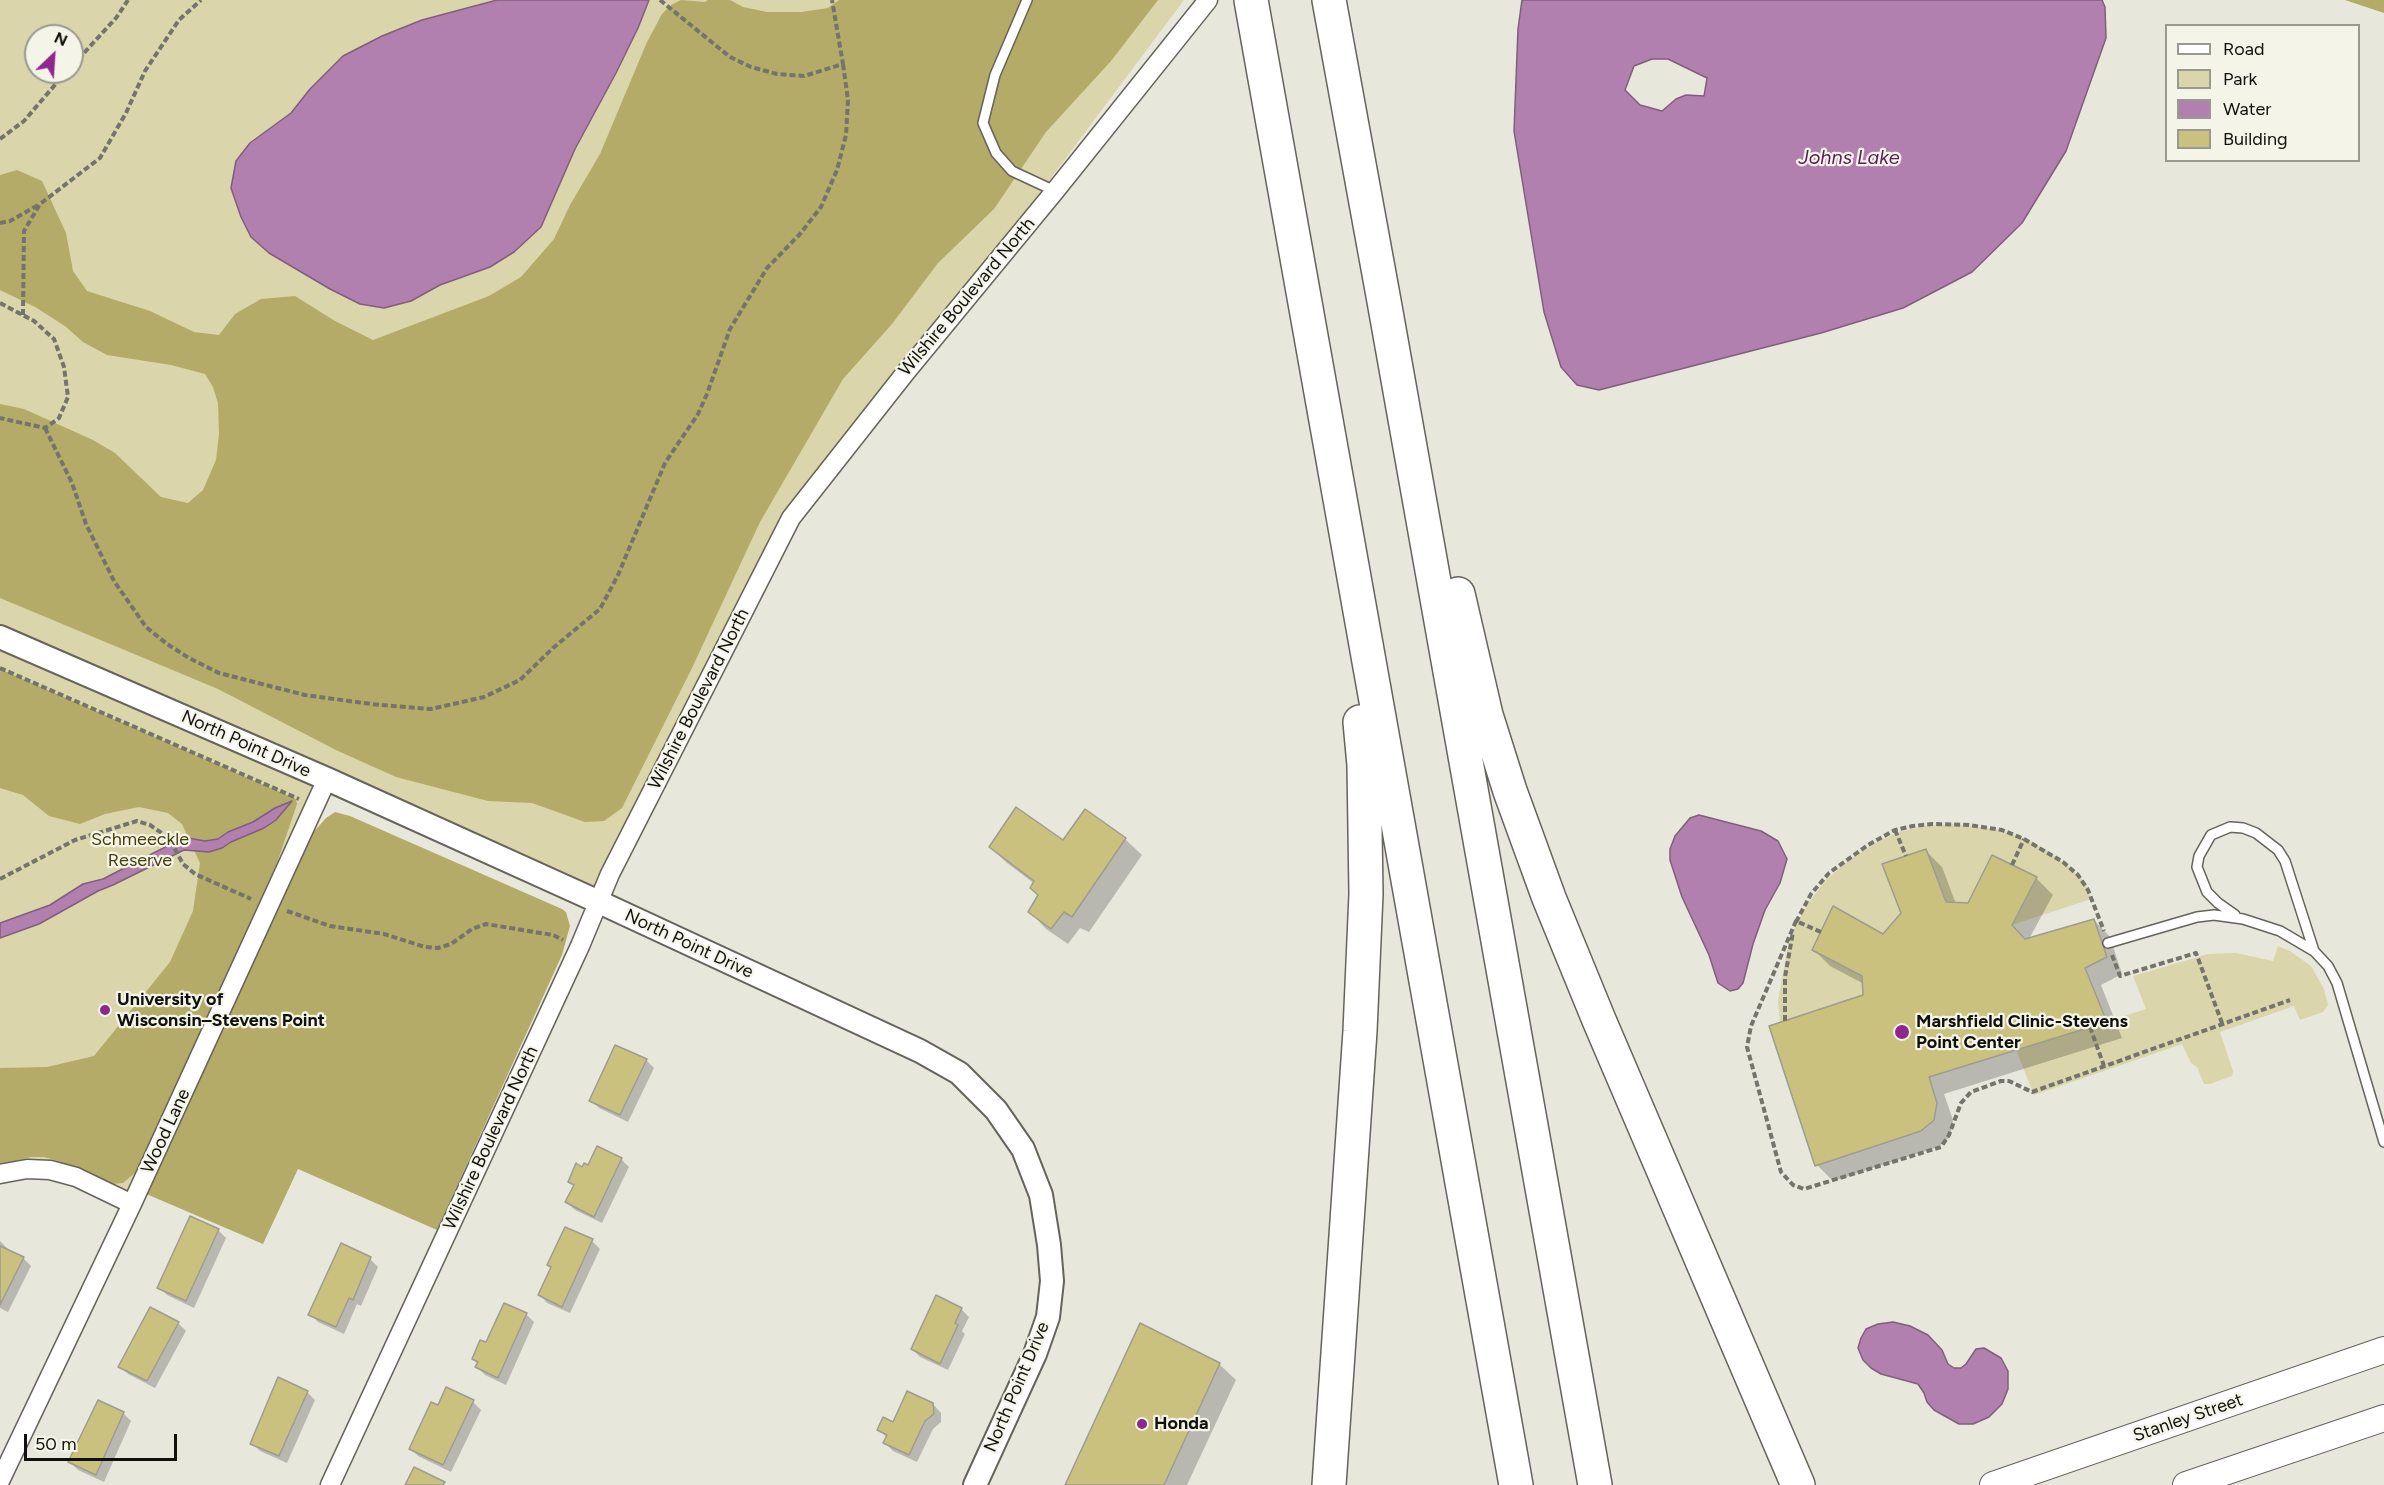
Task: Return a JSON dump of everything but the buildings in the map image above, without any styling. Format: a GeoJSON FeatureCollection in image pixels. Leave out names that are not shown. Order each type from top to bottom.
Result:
{"type":"FeatureCollection","features":[{"type":"Feature","properties":{"kind":"highway"},"geometry":{"type":"LineString","coordinates":[[1251,0],[1516,1485]]}},
{"type":"Feature","properties":{"kind":"highway"},"geometry":{"type":"LineString","coordinates":[[1329,0],[1595,1485]]}},
{"type":"Feature","properties":{"kind":"highway"},"geometry":{"type":"LineString","coordinates":[[1384,301],[1408,334],[1470,653],[1486,715],[1510,791],[1549,898],[1594,1009],[1798,1485]]}},
{"type":"Feature","properties":{"kind":"highway"},"geometry":{"type":"LineString","coordinates":[[1329,1485],[1360,1031],[1366,894],[1364,765],[1359,701],[1370,665]]}},
{"type":"Feature","properties":{"kind":"main road","name":"Stanley Street"},"geometry":{"type":"LineString","coordinates":[[1993,1485],[2384,1350]]}},
{"type":"Feature","properties":{"kind":"main road"},"geometry":{"type":"LineString","coordinates":[[2186,1485],[2384,1418]]}},
{"type":"Feature","properties":{"kind":"street","name":"Wilshire Boulevard North"},"geometry":{"type":"LineString","coordinates":[[330,1485],[610,874],[790,518],[1208,0]]}},
{"type":"Feature","properties":{"kind":"street","name":"North Point Drive"},"geometry":{"type":"LineString","coordinates":[[0,637],[327,779],[599,902],[921,1051],[959,1073],[996,1110],[1023,1149],[1041,1195],[1052,1281],[1048,1317],[1035,1354],[975,1485]]}},
{"type":"Feature","properties":{"kind":"street","name":"Wood Lane"},"geometry":{"type":"LineString","coordinates":[[0,1481],[132,1204],[327,779]]}},
{"type":"Feature","properties":{"kind":"street"},"geometry":{"type":"LineString","coordinates":[[0,1174],[27,1169],[50,1170],[76,1177],[132,1204]]}},
{"type":"Feature","properties":{"kind":"lane"},"geometry":{"type":"LineString","coordinates":[[1027,0],[995,75],[983,123],[996,153],[1012,171],[1055,191]]}},
{"type":"Feature","properties":{"kind":"lane"},"geometry":{"type":"LineString","coordinates":[[2314,951],[2285,861],[2278,850],[2256,833],[2243,828],[2230,827],[2211,835],[2199,856],[2197,867],[2207,892],[2229,912],[2280,931],[2314,951],[2328,966],[2348,1012],[2384,1142]]}},
{"type":"Feature","properties":{"kind":"lane"},"geometry":{"type":"LineString","coordinates":[[2108,943],[2197,917],[2214,915],[2243,919]]}},
{"type":"Feature","properties":{"kind":"path"},"geometry":{"type":"LineString","coordinates":[[84,53],[116,18],[128,0]]}},
{"type":"Feature","properties":{"kind":"path"},"geometry":{"type":"LineString","coordinates":[[0,223],[10,221],[40,204],[100,158],[126,113],[145,71],[179,20],[201,0]]}},
{"type":"Feature","properties":{"kind":"path"},"geometry":{"type":"LineString","coordinates":[[660,0],[730,57],[751,67],[777,74],[804,76],[843,64]]}},
{"type":"Feature","properties":{"kind":"path"},"geometry":{"type":"LineString","coordinates":[[45,428],[72,483],[86,524],[114,581],[146,627],[189,658],[219,673],[305,695],[431,709],[484,697],[520,680],[553,648],[600,609],[618,575],[665,463],[698,414],[730,329],[767,268],[800,234],[821,207],[837,170],[846,135],[848,100],[832,0]]}},
{"type":"Feature","properties":{"kind":"path"},"geometry":{"type":"LineString","coordinates":[[0,139],[24,121],[56,84]]}},
{"type":"Feature","properties":{"kind":"path"},"geometry":{"type":"LineString","coordinates":[[23,315],[24,231],[40,204]]}},
{"type":"Feature","properties":{"kind":"path"},"geometry":{"type":"LineString","coordinates":[[0,303],[34,321],[54,339],[64,367],[68,397],[59,418],[45,428],[0,418]]}},
{"type":"Feature","properties":{"kind":"path"},"geometry":{"type":"LineString","coordinates":[[0,668],[314,806]]}},
{"type":"Feature","properties":{"kind":"path"},"geometry":{"type":"LineString","coordinates":[[0,879],[75,840],[137,822],[150,825],[170,840],[183,864],[195,874],[254,901]]}},
{"type":"Feature","properties":{"kind":"path"},"geometry":{"type":"LineString","coordinates":[[2222,1023],[2196,953],[2120,976],[2088,890],[2078,875],[2046,850],[2002,830],[1969,825],[1932,824],[1895,830],[1847,858],[1829,873],[1811,894],[1796,921],[1750,1026],[1747,1047],[1781,1172],[1787,1181],[1804,1189],[1941,1147],[1949,1135],[1960,1103],[1971,1092],[2001,1081],[2009,1081],[2032,1092],[2290,1000]]}},
{"type":"Feature","properties":{"kind":"path"},"geometry":{"type":"LineString","coordinates":[[1895,830],[1906,856]]}},
{"type":"Feature","properties":{"kind":"path"},"geometry":{"type":"LineString","coordinates":[[2012,865],[2025,839]]}},
{"type":"Feature","properties":{"kind":"path"},"geometry":{"type":"LineString","coordinates":[[286,911],[330,926],[384,934],[425,947],[438,948],[451,944],[472,929],[486,924],[552,935],[569,942]]}},
{"type":"Feature","properties":{"kind":"path"},"geometry":{"type":"LineString","coordinates":[[1796,921],[1821,932]]}},
{"type":"Feature","properties":{"kind":"path"},"geometry":{"type":"LineString","coordinates":[[1785,1020],[1785,977],[1796,921]]}},
{"type":"Feature","properties":{"kind":"path"},"geometry":{"type":"LineString","coordinates":[[2090,1027],[2104,1066]]}},
{"type":"Feature","properties":{"kind":"green space","name":"Schmeeckle Reserve"},"geometry":{"type":"Polygon","coordinates":[[[0,0],[1184,0],[906,372],[807,497],[599,902],[327,779],[132,1204],[76,1177],[0,1174],[0,0]]]}},
{"type":"Feature","properties":{"kind":"green space"},"geometry":{"type":"Polygon","coordinates":[[[1951,824],[2002,830],[2046,850],[2085,882],[2091,899],[2012,925],[2037,877],[1993,855],[1968,903],[1946,902],[1882,864],[1901,913],[1883,934],[1833,907],[1812,950],[1862,976],[1863,995],[1780,1022],[1778,1001],[1787,951],[1795,927],[1809,902],[1826,880],[1848,861],[1875,843],[1899,832],[1925,826],[1951,824]]]}},
{"type":"Feature","properties":{"kind":"green space"},"geometry":{"type":"Polygon","coordinates":[[[2278,946],[2290,951],[2311,966],[2324,989],[2328,1005],[2323,1012],[2300,1020],[2294,1006],[2220,1032],[2233,1071],[2232,1076],[2204,1084],[2197,1067],[2191,1063],[2182,1044],[2034,1095],[2016,1050],[2146,1009],[2133,976],[2208,954],[2236,953],[2273,961],[2278,946]]]}},
{"type":"Feature","properties":{"kind":"shaded area"},"geometry":{"type":"Polygon","coordinates":[[[681,0],[705,2],[730,0],[743,7],[767,12],[801,12],[828,8],[839,0],[1158,0],[1111,61],[1046,132],[994,209],[938,263],[892,324],[843,379],[760,522],[692,668],[622,808],[604,821],[585,822],[532,803],[488,801],[396,777],[336,750],[218,689],[0,598],[0,404],[24,409],[93,440],[115,453],[161,497],[188,503],[203,490],[216,460],[219,434],[218,403],[213,387],[205,374],[171,365],[107,355],[83,342],[65,326],[35,307],[0,290],[0,175],[17,170],[42,181],[66,233],[73,271],[87,291],[150,311],[194,332],[219,335],[235,314],[261,299],[295,296],[335,321],[373,340],[489,296],[521,277],[554,239],[570,205],[600,154],[647,42],[662,14],[671,5],[681,0]]]}},
{"type":"Feature","properties":{"kind":"shaded area"},"geometry":{"type":"Polygon","coordinates":[[[2345,0],[2384,0],[2384,13],[2345,0]]]}},
{"type":"Feature","properties":{"kind":"shaded area"},"geometry":{"type":"Polygon","coordinates":[[[0,669],[296,799],[297,804],[277,863],[136,1172],[123,1183],[112,1184],[44,1157],[31,1157],[0,1165],[0,1068],[47,1067],[94,1056],[170,962],[193,911],[200,863],[182,824],[168,813],[139,807],[105,814],[80,824],[49,816],[23,795],[0,788],[0,669]]]}},
{"type":"Feature","properties":{"kind":"shaded area"},"geometry":{"type":"Polygon","coordinates":[[[335,812],[350,816],[562,909],[566,912],[570,926],[562,955],[437,1230],[298,1169],[263,1244],[144,1193],[311,835],[326,818],[335,812]]]}},
{"type":"Feature","properties":{"kind":"water"},"geometry":{"type":"Polygon","coordinates":[[[497,0],[649,0],[616,73],[575,149],[541,227],[514,252],[490,267],[440,285],[411,301],[384,308],[360,304],[330,289],[269,253],[251,237],[231,188],[236,161],[250,143],[291,113],[310,89],[343,56],[382,36],[422,20],[497,0]]]}},
{"type":"Feature","properties":{"kind":"water","name":"Johns Lake"},"geometry":{"type":"Polygon","coordinates":[[[1522,0],[2102,0],[2105,7],[2106,38],[2066,151],[2022,223],[1972,272],[1903,308],[1821,333],[1599,390],[1577,385],[1561,367],[1544,312],[1514,131],[1518,29],[1522,0]],[[1652,59],[1634,66],[1625,90],[1640,105],[1662,111],[1676,99],[1686,95],[1704,96],[1707,78],[1668,59],[1652,59]]]}},
{"type":"Feature","properties":{"kind":"water"},"geometry":{"type":"Polygon","coordinates":[[[292,801],[276,820],[222,848],[209,852],[184,850],[98,891],[39,924],[0,938],[0,923],[50,905],[83,884],[103,879],[177,841],[188,838],[205,841],[218,839],[292,801]]]}},
{"type":"Feature","properties":{"kind":"water"},"geometry":{"type":"Polygon","coordinates":[[[1699,815],[1761,831],[1778,841],[1787,859],[1780,883],[1765,910],[1743,983],[1738,989],[1730,991],[1718,983],[1709,955],[1682,897],[1670,860],[1670,849],[1675,836],[1690,818],[1699,815]]]}},
{"type":"Feature","properties":{"kind":"water"},"geometry":{"type":"Polygon","coordinates":[[[1893,1322],[1910,1326],[1928,1335],[1942,1350],[1948,1364],[1954,1368],[1961,1368],[1966,1364],[1976,1349],[1984,1348],[2001,1358],[2008,1371],[2008,1389],[2002,1404],[1989,1417],[1973,1424],[1959,1424],[1934,1410],[1918,1384],[1881,1374],[1871,1368],[1863,1360],[1858,1348],[1861,1338],[1866,1329],[1878,1324],[1893,1322]]]}},
{"type":"Feature","properties":{"kind":"place","name":"University of Wisconsin–Stevens Point"},"geometry":{"type":"Point","coordinates":[105,1010]}},
{"type":"Feature","properties":{"kind":"place","name":"Marshfield Clinic-Stevens Point Center"},"geometry":{"type":"Point","coordinates":[1902,1032]}},
{"type":"Feature","properties":{"kind":"place","name":"Honda"},"geometry":{"type":"Point","coordinates":[1142,1424]}}]}
